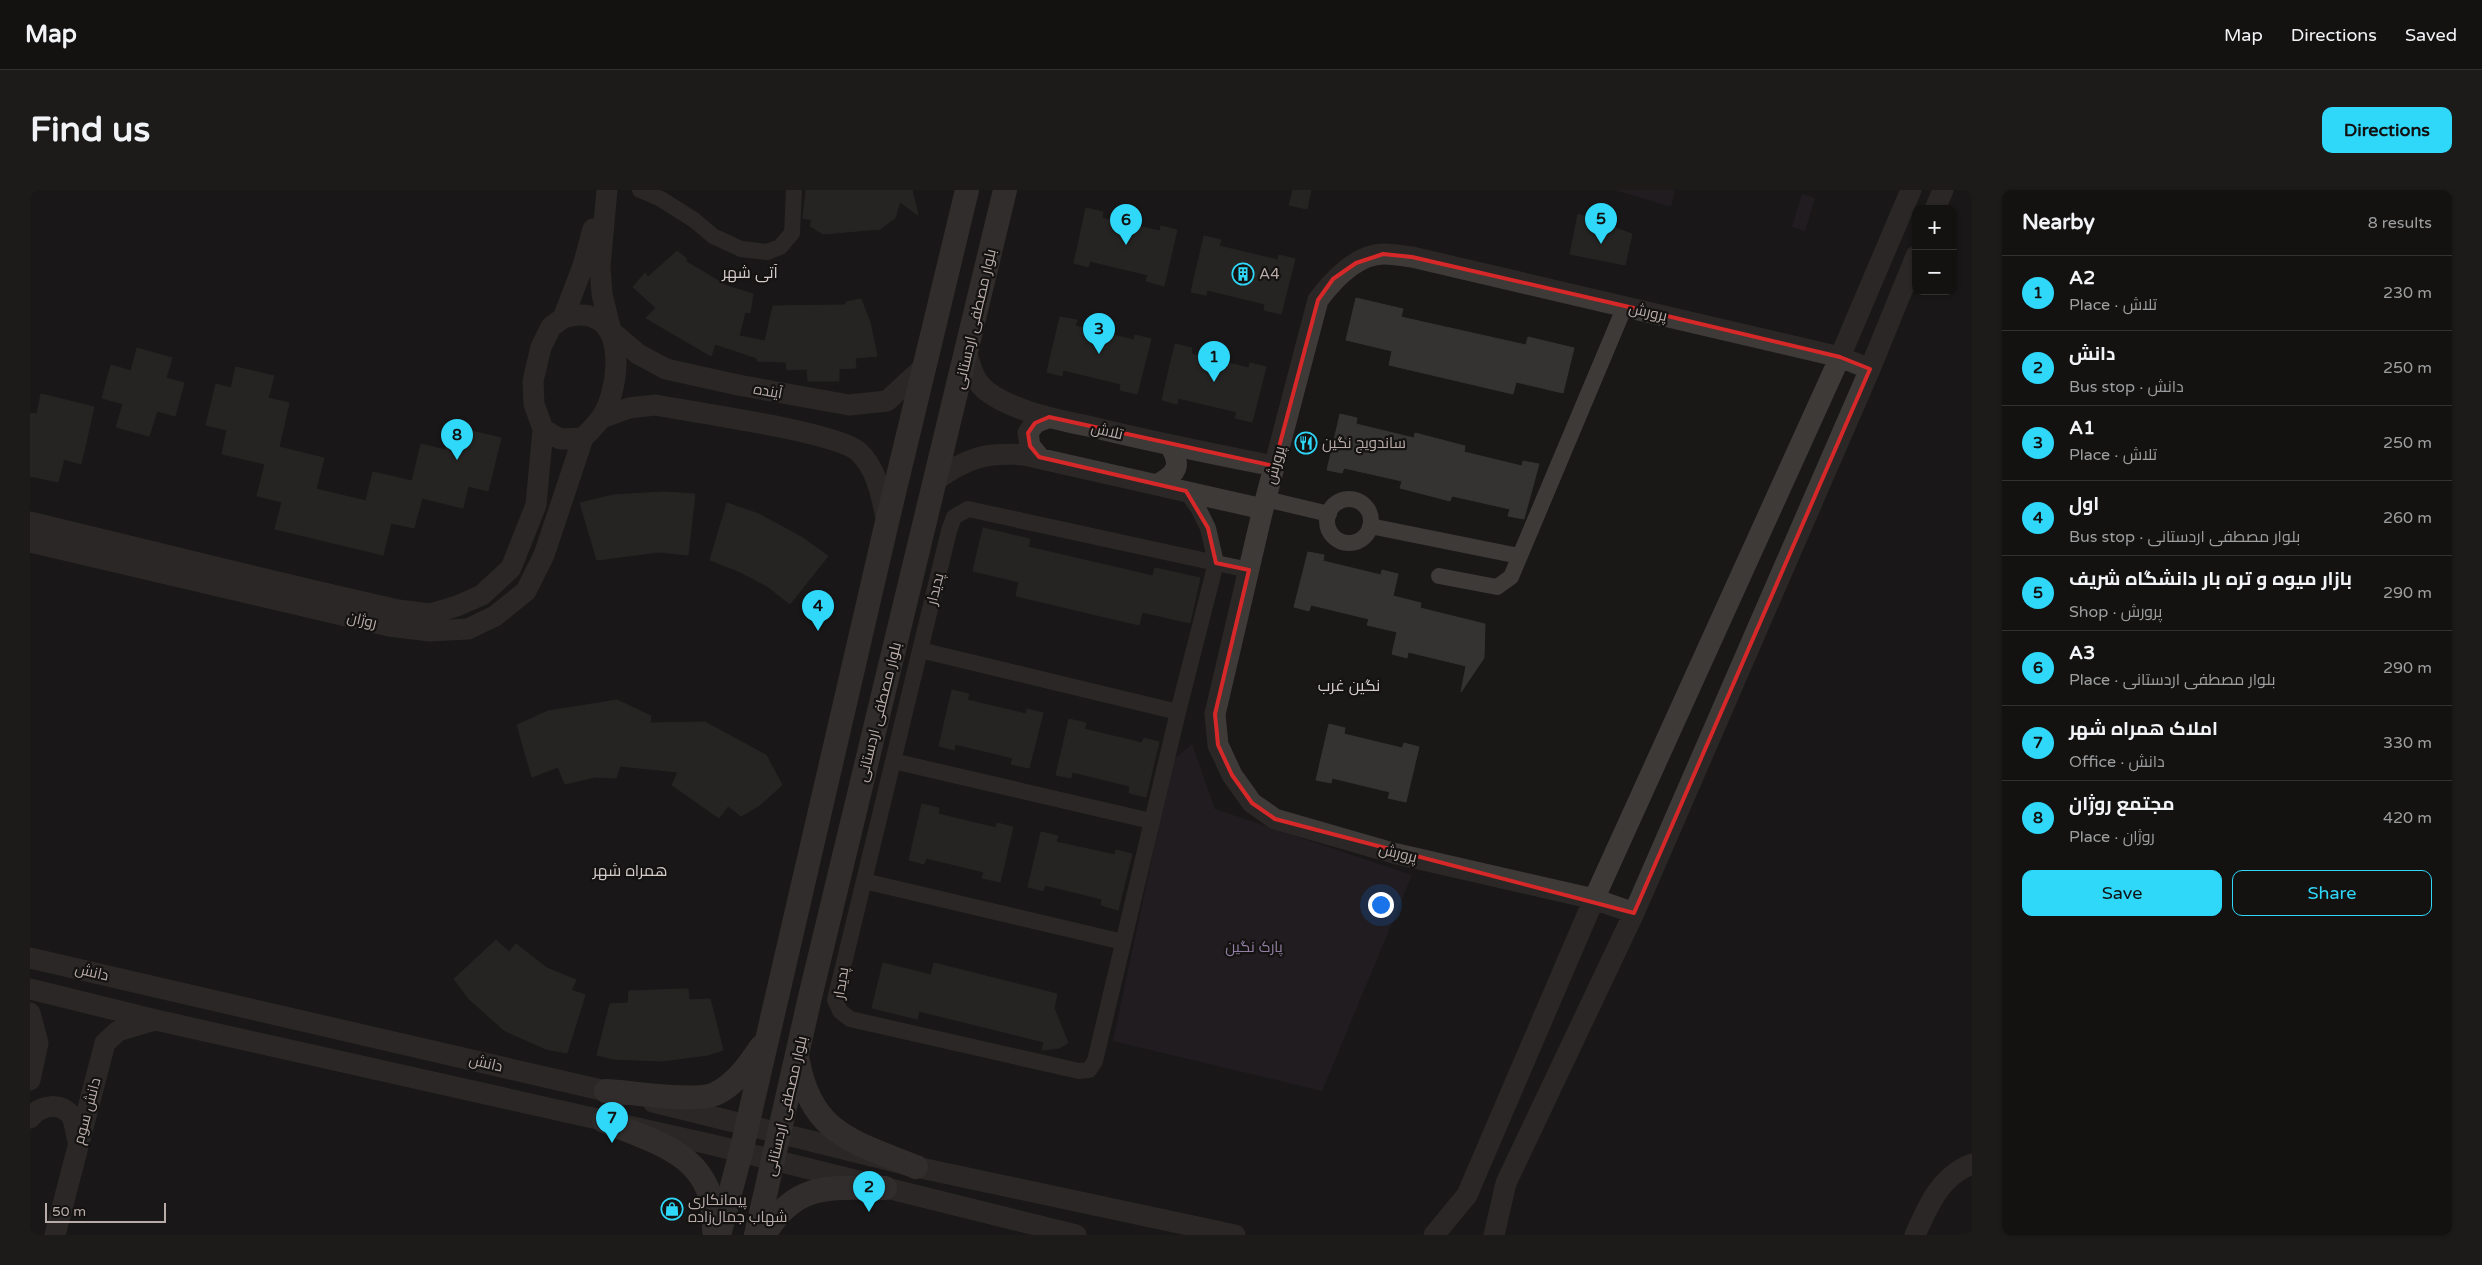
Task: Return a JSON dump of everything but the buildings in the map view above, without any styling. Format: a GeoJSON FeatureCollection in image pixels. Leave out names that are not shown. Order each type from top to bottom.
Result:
{"type":"FeatureCollection","features":[{"type":"Feature","properties":{"kind":"main road"},"geometry":{"type":"LineString","coordinates":[[719,1235],[741,1152],[887,522],[967,190]]}},
{"type":"Feature","properties":{"kind":"main road","name":"بلوار مصطفی اردستانی"},"geometry":{"type":"LineString","coordinates":[[756,1235],[810,997],[1005,190]]}},
{"type":"Feature","properties":{"kind":"main road"},"geometry":{"type":"LineString","coordinates":[[778,992],[782,1004],[792,1010],[803,1006],[810,997]]}},
{"type":"Feature","properties":{"kind":"main road"},"geometry":{"type":"LineString","coordinates":[[606,1090],[696,1098],[715,1094],[736,1079],[766,1040]]}},
{"type":"Feature","properties":{"kind":"main road"},"geometry":{"type":"LineString","coordinates":[[797,1056],[802,1085],[812,1106],[830,1127],[856,1144],[916,1167]]}},
{"type":"Feature","properties":{"kind":"main road"},"geometry":{"type":"LineString","coordinates":[[604,1121],[672,1149],[695,1166],[712,1196],[713,1235]]}},
{"type":"Feature","properties":{"kind":"main road"},"geometry":{"type":"LineString","coordinates":[[764,1235],[775,1216],[795,1199],[825,1188],[885,1188]]}},
{"type":"Feature","properties":{"kind":"street"},"geometry":{"type":"LineString","coordinates":[[563,318],[583,266],[605,190]]}},
{"type":"Feature","properties":{"kind":"street"},"geometry":{"type":"LineString","coordinates":[[605,190],[600,266],[602,294],[611,331],[617,362],[612,393],[602,418],[583,438],[560,439],[543,429],[534,404],[533,381],[541,346],[551,327],[563,318],[581,314],[598,319],[611,331]]}},
{"type":"Feature","properties":{"kind":"street"},"geometry":{"type":"LineString","coordinates":[[640,190],[686,215],[713,236],[741,249],[767,252],[780,247],[792,233],[794,190]]}},
{"type":"Feature","properties":{"kind":"street"},"geometry":{"type":"LineString","coordinates":[[1434,1235],[1467,1195],[1594,899],[1840,357],[1911,190]]}},
{"type":"Feature","properties":{"kind":"street"},"geometry":{"type":"LineString","coordinates":[[1937,205],[1943,190]]}},
{"type":"Feature","properties":{"kind":"street","name":"پرورش"},"geometry":{"type":"LineString","coordinates":[[1634,912],[1594,899],[1393,853],[1275,819],[1252,803],[1232,775],[1218,745],[1215,714],[1264,504],[1318,300],[1333,279],[1356,263],[1382,254],[1412,257],[1840,357],[1870,369]]}},
{"type":"Feature","properties":{"kind":"street"},"geometry":{"type":"LineString","coordinates":[[1494,1235],[1506,1183],[1634,912],[1870,369],[1912,266]]}},
{"type":"Feature","properties":{"kind":"street"},"geometry":{"type":"LineString","coordinates":[[1439,576],[1497,587],[1510,577],[1625,306]]}},
{"type":"Feature","properties":{"kind":"street","name":"آینده"},"geometry":{"type":"LineString","coordinates":[[611,331],[638,354],[666,369],[738,385],[849,405],[886,401],[925,366]]}},
{"type":"Feature","properties":{"kind":"street","name":"تلاش"},"geometry":{"type":"LineString","coordinates":[[966,354],[975,378],[988,392],[1009,403],[1049,417],[1170,446],[1274,466]]}},
{"type":"Feature","properties":{"kind":"street"},"geometry":{"type":"LineString","coordinates":[[602,418],[629,408],[655,405],[828,437],[858,451],[877,478],[887,522]]}},
{"type":"Feature","properties":{"kind":"street"},"geometry":{"type":"LineString","coordinates":[[1039,457],[1030,446],[1028,433],[1035,424],[1049,417]]}},
{"type":"Feature","properties":{"kind":"street","name":"روژان"},"geometry":{"type":"LineString","coordinates":[[30,542],[308,599],[430,614],[457,606],[482,595],[511,568],[536,505],[543,429]]}},
{"type":"Feature","properties":{"kind":"street","name":"روژان"},"geometry":{"type":"LineString","coordinates":[[30,522],[308,599],[388,626],[430,631],[468,629],[495,616],[526,591],[544,556],[583,438]]}},
{"type":"Feature","properties":{"kind":"street"},"geometry":{"type":"LineString","coordinates":[[1158,484],[1169,479],[1176,468],[1177,457],[1170,446]]}},
{"type":"Feature","properties":{"kind":"street"},"geometry":{"type":"LineString","coordinates":[[936,480],[956,465],[978,456],[1002,454],[1039,457],[1186,492],[1329,514]]}},
{"type":"Feature","properties":{"kind":"street","name":"پدیدار"},"geometry":{"type":"LineString","coordinates":[[1186,492],[1198,508],[1208,528],[1216,563],[1151,821],[1094,1061],[1089,1070],[1079,1071],[850,1019],[840,1011],[836,1000],[949,531],[954,517],[968,509],[1216,563]]}},
{"type":"Feature","properties":{"kind":"street"},"geometry":{"type":"LineString","coordinates":[[1353,500],[1365,506],[1369,512],[1370,526],[1368,532],[1358,541],[1345,542],[1338,540],[1329,530],[1327,524],[1329,514],[1334,505],[1340,501],[1353,500]]}},
{"type":"Feature","properties":{"kind":"street"},"geometry":{"type":"LineString","coordinates":[[1370,526],[1519,556]]}},
{"type":"Feature","properties":{"kind":"street"},"geometry":{"type":"LineString","coordinates":[[1216,563],[1249,570]]}},
{"type":"Feature","properties":{"kind":"street"},"geometry":{"type":"LineString","coordinates":[[920,650],[1178,712]]}},
{"type":"Feature","properties":{"kind":"street"},"geometry":{"type":"LineString","coordinates":[[893,761],[1151,821]]}},
{"type":"Feature","properties":{"kind":"street"},"geometry":{"type":"LineString","coordinates":[[864,880],[1123,942]]}},
{"type":"Feature","properties":{"kind":"street","name":"دانش"},"geometry":{"type":"LineString","coordinates":[[30,958],[606,1090],[779,1135],[916,1167],[1235,1235]]}},
{"type":"Feature","properties":{"kind":"street","name":"دانش"},"geometry":{"type":"LineString","coordinates":[[30,989],[156,1020],[741,1152],[1076,1235]]}},
{"type":"Feature","properties":{"kind":"street"},"geometry":{"type":"LineString","coordinates":[[30,1013],[38,1043],[30,1080]]}},
{"type":"Feature","properties":{"kind":"street","name":"دانش سوم"},"geometry":{"type":"LineString","coordinates":[[57,1226],[105,1044],[118,1031],[156,1020]]}},
{"type":"Feature","properties":{"kind":"street"},"geometry":{"type":"LineString","coordinates":[[30,1118],[35,1111],[47,1106],[60,1108],[71,1117],[78,1141]]}},
{"type":"Feature","properties":{"kind":"street"},"geometry":{"type":"LineString","coordinates":[[1916,1235],[1930,1201],[1947,1180],[1972,1164]]}},
{"type":"Feature","properties":{"kind":"street"},"geometry":{"type":"LineString","coordinates":[[42,1235],[57,1226]]}},
{"type":"Feature","properties":{"kind":"highlighted area"},"geometry":{"type":"Polygon","coordinates":[[[1383,254],[1412,257],[1625,306],[1840,357],[1870,369],[1634,913],[1275,819],[1252,803],[1232,775],[1218,745],[1215,714],[1249,570],[1216,563],[1208,528],[1186,491],[1039,457],[1030,446],[1028,433],[1035,423],[1049,417],[1274,466],[1318,300],[1333,279],[1356,263],[1383,254]]]}},
{"type":"Feature","properties":{"kind":"green space"},"geometry":{"type":"Polygon","coordinates":[[[1615,190],[1675,190],[1671,207],[1615,190]]]}},
{"type":"Feature","properties":{"kind":"green space"},"geometry":{"type":"Polygon","coordinates":[[[1802,194],[1815,198],[1805,231],[1792,227],[1802,194]]]}},
{"type":"Feature","properties":{"kind":"green space","name":"پارک نگین"},"geometry":{"type":"Polygon","coordinates":[[[1192,744],[1215,809],[1412,875],[1322,1091],[1113,1041],[1173,760],[1192,744]]]}},
{"type":"Feature","properties":{"kind":"place","name":"بازار میوه و تره بار دانشگاه شریف"},"geometry":{"type":"Point","coordinates":[1601,244]}},
{"type":"Feature","properties":{"kind":"place","name":"A3"},"geometry":{"type":"Point","coordinates":[1126,245]}},
{"type":"Feature","properties":{"kind":"place","name":"A4"},"geometry":{"type":"Point","coordinates":[1243,274]}},
{"type":"Feature","properties":{"kind":"place","name":"A1"},"geometry":{"type":"Point","coordinates":[1099,354]}},
{"type":"Feature","properties":{"kind":"place","name":"A2"},"geometry":{"type":"Point","coordinates":[1214,382]}},
{"type":"Feature","properties":{"kind":"place","name":"ساندویج نگین"},"geometry":{"type":"Point","coordinates":[1306,443]}},
{"type":"Feature","properties":{"kind":"place","name":"مجتمع روژان"},"geometry":{"type":"Point","coordinates":[457,460]}},
{"type":"Feature","properties":{"kind":"place","name":"اول"},"geometry":{"type":"Point","coordinates":[818,631]}},
{"type":"Feature","properties":{"kind":"place","name":"املاک همراه شهر"},"geometry":{"type":"Point","coordinates":[612,1143]}},
{"type":"Feature","properties":{"kind":"place","name":"پیمانکاری شهاب جمال‌زاده"},"geometry":{"type":"Point","coordinates":[672,1209]}},
{"type":"Feature","properties":{"kind":"place","name":"دانش"},"geometry":{"type":"Point","coordinates":[869,1212]}},
{"type":"Feature","properties":{"kind":"district","name":"آتی شهر"},"geometry":{"type":"Point","coordinates":[750,273]}},
{"type":"Feature","properties":{"kind":"district","name":"نگین غرب"},"geometry":{"type":"Point","coordinates":[1349,686]}},
{"type":"Feature","properties":{"kind":"district","name":"همراه شهر"},"geometry":{"type":"Point","coordinates":[630,871]}}]}
